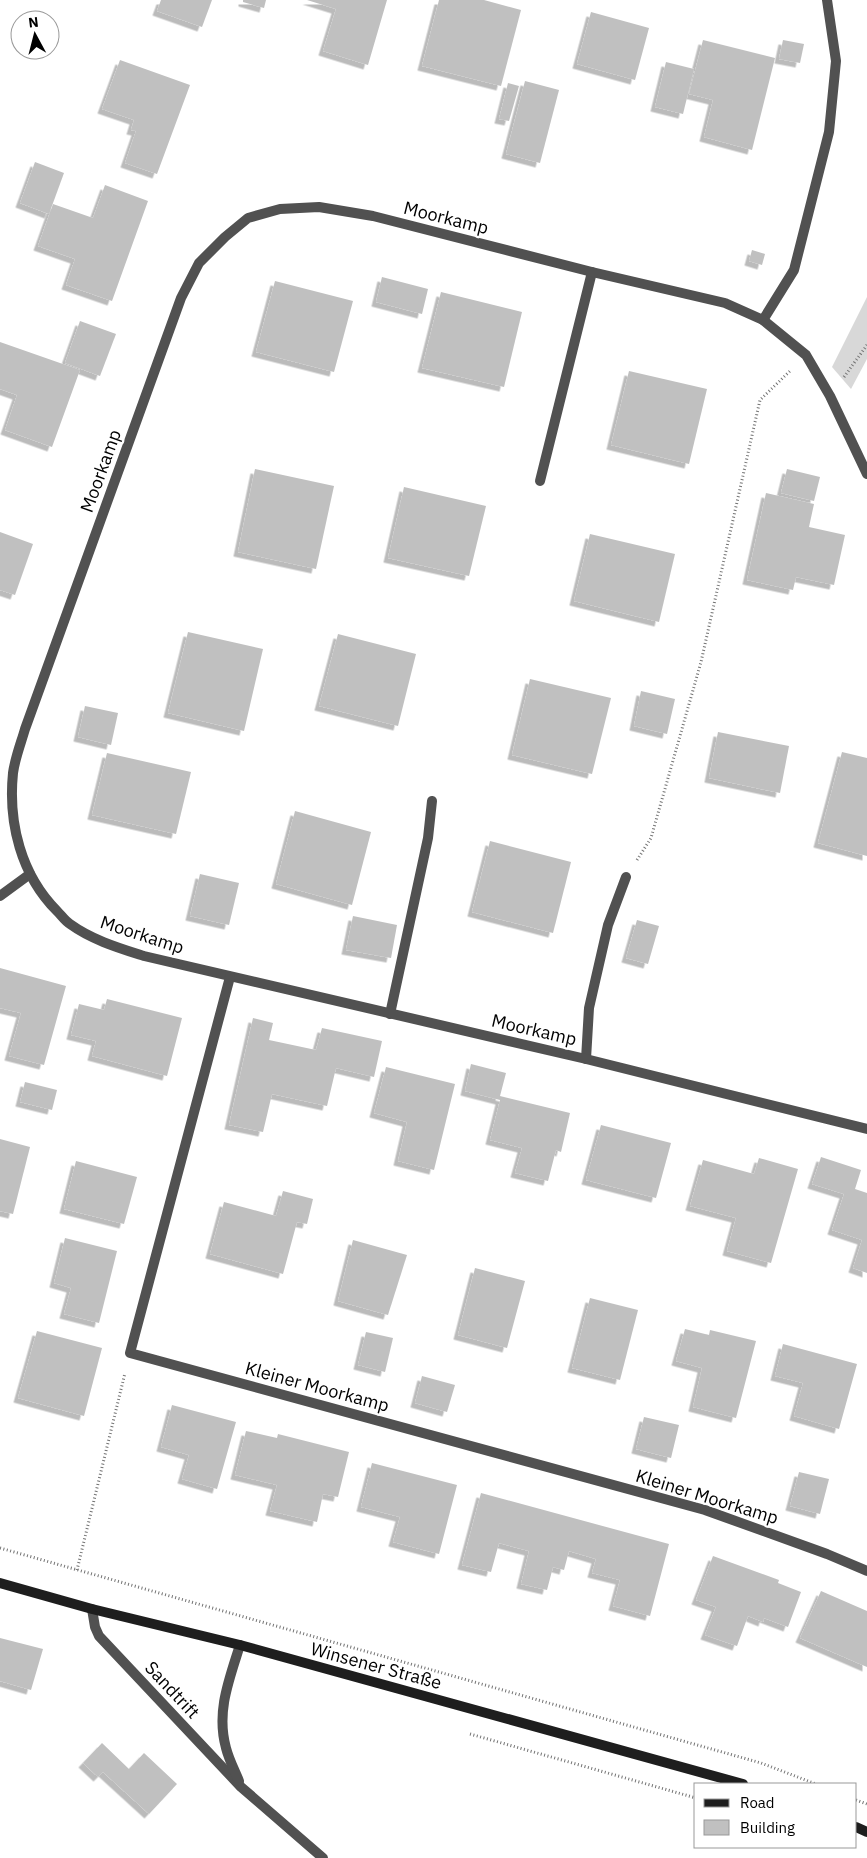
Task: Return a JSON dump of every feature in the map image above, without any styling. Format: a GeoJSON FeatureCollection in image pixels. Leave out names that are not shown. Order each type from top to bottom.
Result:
{"type":"FeatureCollection","features":[{"type":"Feature","properties":{"kind":"main road","name":"Winsener Straße"},"geometry":{"type":"LineString","coordinates":[[0,1583],[92,1609],[240,1646],[739,1783]]}},
{"type":"Feature","properties":{"kind":"street"},"geometry":{"type":"LineString","coordinates":[[762,320],[794,270],[829,132],[836,61],[827,0]]}},
{"type":"Feature","properties":{"kind":"street","name":"Moorkamp"},"geometry":{"type":"LineString","coordinates":[[867,474],[830,396],[806,355],[762,320],[724,303],[592,272],[373,216],[318,206],[280,209],[248,218],[224,237],[200,263],[181,298],[25,729],[13,771],[12,799],[16,837],[30,874],[44,898],[70,924],[104,943],[144,956],[230,977],[586,1059],[867,1129]]}},
{"type":"Feature","properties":{"kind":"street"},"geometry":{"type":"LineString","coordinates":[[540,481],[592,272]]}},
{"type":"Feature","properties":{"kind":"street"},"geometry":{"type":"LineString","coordinates":[[390,1014],[428,838],[432,801]]}},
{"type":"Feature","properties":{"kind":"street"},"geometry":{"type":"LineString","coordinates":[[0,896],[30,874]]}},
{"type":"Feature","properties":{"kind":"street","name":"Moorkamp"},"geometry":{"type":"LineString","coordinates":[[586,1059],[589,1008],[608,925],[626,877]]}},
{"type":"Feature","properties":{"kind":"street"},"geometry":{"type":"LineString","coordinates":[[130,1353],[230,977]]}},
{"type":"Feature","properties":{"kind":"street","name":"Kleiner Moorkamp"},"geometry":{"type":"LineString","coordinates":[[130,1353],[705,1510],[867,1570]]}},
{"type":"Feature","properties":{"kind":"street","name":"Sandtrift"},"geometry":{"type":"LineString","coordinates":[[92,1609],[95,1627],[99,1636],[241,1787],[323,1858]]}},
{"type":"Feature","properties":{"kind":"street","name":"Sandtrift"},"geometry":{"type":"LineString","coordinates":[[240,1646],[224,1696],[223,1724],[226,1748],[241,1787]]}},
{"type":"Feature","properties":{"kind":"path"},"geometry":{"type":"LineString","coordinates":[[830,396],[867,344]]}},
{"type":"Feature","properties":{"kind":"path"},"geometry":{"type":"LineString","coordinates":[[626,877],[651,838],[701,662],[760,400],[806,355]]}},
{"type":"Feature","properties":{"kind":"path"},"geometry":{"type":"LineString","coordinates":[[77,1570],[130,1353]]}},
{"type":"Feature","properties":{"kind":"path"},"geometry":{"type":"LineString","coordinates":[[0,1548],[761,1763],[813,1783]]}},
{"type":"Feature","properties":{"kind":"shaded area"},"geometry":{"type":"Polygon","coordinates":[[[867,297],[867,359],[851,389],[832,367],[867,297]]]}},
{"type":"Feature","properties":{"kind":"building"},"geometry":{"type":"Polygon","coordinates":[[[161,0],[212,0],[202,27],[157,11],[161,0]]]}},
{"type":"Feature","properties":{"kind":"building"},"geometry":{"type":"Polygon","coordinates":[[[243,0],[266,0],[264,8],[243,2],[243,0]]]}},
{"type":"Feature","properties":{"kind":"building"},"geometry":{"type":"Polygon","coordinates":[[[307,0],[387,0],[368,65],[323,51],[336,9],[307,0]]]}},
{"type":"Feature","properties":{"kind":"building"},"geometry":{"type":"Polygon","coordinates":[[[439,0],[484,0],[521,10],[501,86],[422,66],[439,0]]]}},
{"type":"Feature","properties":{"kind":"building"},"geometry":{"type":"Polygon","coordinates":[[[591,12],[649,28],[635,80],[577,64],[591,12]]]}},
{"type":"Feature","properties":{"kind":"building"},"geometry":{"type":"Polygon","coordinates":[[[703,40],[775,58],[752,150],[704,137],[713,100],[689,94],[703,40]]]}},
{"type":"Feature","properties":{"kind":"building"},"geometry":{"type":"Polygon","coordinates":[[[783,40],[804,44],[800,63],[779,59],[783,40]]]}},
{"type":"Feature","properties":{"kind":"building"},"geometry":{"type":"Polygon","coordinates":[[[120,60],[190,85],[157,174],[125,163],[136,131],[131,130],[134,120],[102,109],[120,60]]]}},
{"type":"Feature","properties":{"kind":"building"},"geometry":{"type":"Polygon","coordinates":[[[666,62],[694,69],[683,114],[655,107],[666,62]]]}},
{"type":"Feature","properties":{"kind":"building"},"geometry":{"type":"Polygon","coordinates":[[[525,81],[559,90],[540,163],[506,154],[525,81]]]}},
{"type":"Feature","properties":{"kind":"building"},"geometry":{"type":"Polygon","coordinates":[[[508,83],[519,86],[509,121],[499,119],[508,83]]]}},
{"type":"Feature","properties":{"kind":"building"},"geometry":{"type":"Polygon","coordinates":[[[35,162],[64,173],[49,214],[20,203],[35,162]]]}},
{"type":"Feature","properties":{"kind":"building"},"geometry":{"type":"Polygon","coordinates":[[[105,185],[148,201],[112,301],[66,285],[75,259],[38,246],[53,204],[93,218],[105,185]]]}},
{"type":"Feature","properties":{"kind":"building"},"geometry":{"type":"Polygon","coordinates":[[[752,250],[765,254],[762,265],[749,261],[752,250]]]}},
{"type":"Feature","properties":{"kind":"building"},"geometry":{"type":"Polygon","coordinates":[[[382,277],[428,289],[422,314],[376,302],[382,277]]]}},
{"type":"Feature","properties":{"kind":"building"},"geometry":{"type":"Polygon","coordinates":[[[275,281],[353,301],[334,372],[256,352],[275,281]]]}},
{"type":"Feature","properties":{"kind":"building"},"geometry":{"type":"Polygon","coordinates":[[[441,292],[522,312],[504,387],[422,368],[441,292]]]}},
{"type":"Feature","properties":{"kind":"building"},"geometry":{"type":"Polygon","coordinates":[[[80,321],[116,334],[100,376],[65,363],[80,321]]]}},
{"type":"Feature","properties":{"kind":"building"},"geometry":{"type":"Polygon","coordinates":[[[0,342],[80,370],[52,447],[5,430],[17,395],[0,389],[0,342]]]}},
{"type":"Feature","properties":{"kind":"building"},"geometry":{"type":"Polygon","coordinates":[[[629,371],[707,389],[689,464],[611,445],[629,371]]]}},
{"type":"Feature","properties":{"kind":"building"},"geometry":{"type":"Polygon","coordinates":[[[255,469],[334,486],[316,569],[238,552],[255,469]]]}},
{"type":"Feature","properties":{"kind":"building"},"geometry":{"type":"Polygon","coordinates":[[[787,469],[820,477],[814,501],[781,493],[787,469]]]}},
{"type":"Feature","properties":{"kind":"building"},"geometry":{"type":"Polygon","coordinates":[[[404,487],[486,506],[469,576],[388,558],[404,487]]]}},
{"type":"Feature","properties":{"kind":"building"},"geometry":{"type":"Polygon","coordinates":[[[766,493],[814,504],[809,527],[845,535],[834,585],[796,577],[793,590],[747,580],[766,493]]]}},
{"type":"Feature","properties":{"kind":"building"},"geometry":{"type":"Polygon","coordinates":[[[0,532],[33,544],[15,595],[0,590],[0,532]]]}},
{"type":"Feature","properties":{"kind":"building"},"geometry":{"type":"Polygon","coordinates":[[[590,534],[675,554],[659,622],[574,601],[590,534]]]}},
{"type":"Feature","properties":{"kind":"building"},"geometry":{"type":"Polygon","coordinates":[[[188,632],[263,649],[244,731],[168,713],[188,632]]]}},
{"type":"Feature","properties":{"kind":"building"},"geometry":{"type":"Polygon","coordinates":[[[338,634],[416,654],[398,726],[319,706],[338,634]]]}},
{"type":"Feature","properties":{"kind":"building"},"geometry":{"type":"Polygon","coordinates":[[[530,679],[611,698],[592,774],[512,755],[530,679]]]}},
{"type":"Feature","properties":{"kind":"building"},"geometry":{"type":"Polygon","coordinates":[[[641,691],[675,699],[667,734],[634,726],[641,691]]]}},
{"type":"Feature","properties":{"kind":"building"},"geometry":{"type":"Polygon","coordinates":[[[85,706],[118,713],[111,745],[78,737],[85,706]]]}},
{"type":"Feature","properties":{"kind":"building"},"geometry":{"type":"Polygon","coordinates":[[[718,732],[789,746],[780,793],[709,778],[718,732]]]}},
{"type":"Feature","properties":{"kind":"building"},"geometry":{"type":"Polygon","coordinates":[[[842,752],[867,758],[867,856],[818,843],[842,752]]]}},
{"type":"Feature","properties":{"kind":"building"},"geometry":{"type":"Polygon","coordinates":[[[107,753],[191,772],[176,834],[92,815],[107,753]]]}},
{"type":"Feature","properties":{"kind":"building"},"geometry":{"type":"Polygon","coordinates":[[[295,811],[371,832],[352,905],[276,884],[295,811]]]}},
{"type":"Feature","properties":{"kind":"building"},"geometry":{"type":"Polygon","coordinates":[[[490,841],[571,862],[553,933],[472,912],[490,841]]]}},
{"type":"Feature","properties":{"kind":"building"},"geometry":{"type":"Polygon","coordinates":[[[200,874],[239,883],[229,925],[190,916],[200,874]]]}},
{"type":"Feature","properties":{"kind":"building"},"geometry":{"type":"Polygon","coordinates":[[[353,916],[397,925],[391,958],[346,950],[353,916]]]}},
{"type":"Feature","properties":{"kind":"building"},"geometry":{"type":"Polygon","coordinates":[[[637,920],[659,926],[648,964],[626,958],[637,920]]]}},
{"type":"Feature","properties":{"kind":"building"},"geometry":{"type":"Polygon","coordinates":[[[0,968],[66,986],[44,1065],[9,1056],[21,1013],[0,1008],[0,968]]]}},
{"type":"Feature","properties":{"kind":"building"},"geometry":{"type":"Polygon","coordinates":[[[107,999],[182,1018],[167,1076],[92,1056],[96,1041],[71,1035],[79,1004],[104,1010],[107,999]]]}},
{"type":"Feature","properties":{"kind":"building"},"geometry":{"type":"Polygon","coordinates":[[[253,1018],[273,1023],[269,1040],[316,1050],[322,1028],[382,1041],[374,1077],[336,1068],[327,1106],[272,1094],[263,1132],[229,1125],[253,1018]]]}},
{"type":"Feature","properties":{"kind":"building"},"geometry":{"type":"Polygon","coordinates":[[[471,1064],[506,1073],[500,1096],[570,1113],[561,1152],[556,1150],[548,1181],[515,1173],[522,1148],[490,1140],[500,1100],[465,1091],[471,1064]]]}},
{"type":"Feature","properties":{"kind":"building"},"geometry":{"type":"Polygon","coordinates":[[[386,1067],[455,1084],[434,1170],[398,1161],[407,1122],[374,1113],[386,1067]]]}},
{"type":"Feature","properties":{"kind":"building"},"geometry":{"type":"Polygon","coordinates":[[[25,1082],[57,1090],[52,1110],[20,1102],[25,1082]]]}},
{"type":"Feature","properties":{"kind":"building"},"geometry":{"type":"Polygon","coordinates":[[[601,1125],[671,1143],[656,1198],[586,1180],[601,1125]]]}},
{"type":"Feature","properties":{"kind":"building"},"geometry":{"type":"Polygon","coordinates":[[[0,1139],[30,1147],[13,1214],[0,1211],[0,1139]]]}},
{"type":"Feature","properties":{"kind":"building"},"geometry":{"type":"Polygon","coordinates":[[[821,1157],[861,1170],[855,1189],[867,1193],[867,1273],[853,1268],[862,1240],[832,1230],[844,1194],[812,1184],[821,1157]]]}},
{"type":"Feature","properties":{"kind":"building"},"geometry":{"type":"Polygon","coordinates":[[[759,1158],[798,1169],[771,1263],[727,1251],[736,1218],[690,1206],[703,1160],[754,1174],[759,1158]]]}},
{"type":"Feature","properties":{"kind":"building"},"geometry":{"type":"Polygon","coordinates":[[[76,1161],[137,1177],[124,1224],[64,1209],[76,1161]]]}},
{"type":"Feature","properties":{"kind":"building"},"geometry":{"type":"Polygon","coordinates":[[[283,1191],[313,1199],[307,1224],[297,1222],[283,1274],[210,1254],[224,1202],[276,1216],[283,1191]]]}},
{"type":"Feature","properties":{"kind":"building"},"geometry":{"type":"Polygon","coordinates":[[[65,1238],[117,1251],[99,1323],[64,1314],[71,1288],[54,1283],[65,1238]]]}},
{"type":"Feature","properties":{"kind":"building"},"geometry":{"type":"Polygon","coordinates":[[[353,1240],[407,1255],[388,1315],[338,1301],[353,1240]]]}},
{"type":"Feature","properties":{"kind":"building"},"geometry":{"type":"Polygon","coordinates":[[[475,1268],[525,1281],[507,1348],[458,1335],[475,1268]]]}},
{"type":"Feature","properties":{"kind":"building"},"geometry":{"type":"Polygon","coordinates":[[[590,1298],[638,1310],[620,1380],[572,1368],[590,1298]]]}},
{"type":"Feature","properties":{"kind":"building"},"geometry":{"type":"Polygon","coordinates":[[[685,1329],[709,1335],[710,1330],[756,1341],[736,1418],[693,1407],[702,1368],[676,1361],[685,1329]]]}},
{"type":"Feature","properties":{"kind":"building"},"geometry":{"type":"Polygon","coordinates":[[[37,1331],[102,1348],[84,1416],[18,1398],[37,1331]]]}},
{"type":"Feature","properties":{"kind":"building"},"geometry":{"type":"Polygon","coordinates":[[[366,1332],[393,1338],[385,1372],[358,1365],[366,1332]]]}},
{"type":"Feature","properties":{"kind":"building"},"geometry":{"type":"Polygon","coordinates":[[[783,1344],[857,1364],[839,1429],[794,1416],[803,1383],[775,1376],[783,1344]]]}},
{"type":"Feature","properties":{"kind":"building"},"geometry":{"type":"Polygon","coordinates":[[[422,1376],[455,1385],[447,1412],[415,1403],[422,1376]]]}},
{"type":"Feature","properties":{"kind":"building"},"geometry":{"type":"Polygon","coordinates":[[[172,1405],[236,1422],[217,1489],[182,1479],[189,1455],[161,1447],[172,1405]]]}},
{"type":"Feature","properties":{"kind":"building"},"geometry":{"type":"Polygon","coordinates":[[[644,1417],[679,1425],[671,1458],[636,1449],[644,1417]]]}},
{"type":"Feature","properties":{"kind":"building"},"geometry":{"type":"Polygon","coordinates":[[[246,1431],[277,1438],[278,1434],[349,1452],[338,1497],[323,1494],[317,1522],[270,1511],[277,1485],[235,1475],[246,1431]]]}},
{"type":"Feature","properties":{"kind":"building"},"geometry":{"type":"Polygon","coordinates":[[[372,1463],[457,1485],[439,1554],[393,1542],[400,1517],[361,1507],[372,1463]]]}},
{"type":"Feature","properties":{"kind":"building"},"geometry":{"type":"Polygon","coordinates":[[[799,1472],[829,1479],[820,1514],[790,1506],[799,1472]]]}},
{"type":"Feature","properties":{"kind":"building"},"geometry":{"type":"Polygon","coordinates":[[[481,1493],[669,1544],[650,1616],[613,1606],[620,1580],[592,1573],[596,1559],[569,1551],[564,1570],[553,1567],[547,1590],[521,1584],[529,1551],[499,1543],[491,1572],[462,1565],[481,1493]]]}},
{"type":"Feature","properties":{"kind":"building"},"geometry":{"type":"Polygon","coordinates":[[[713,1556],[779,1580],[778,1583],[801,1592],[788,1627],[764,1618],[763,1622],[748,1616],[737,1646],[705,1635],[716,1607],[696,1600],[713,1556]]]}},
{"type":"Feature","properties":{"kind":"building"},"geometry":{"type":"Polygon","coordinates":[[[821,1591],[867,1611],[867,1667],[800,1638],[821,1591]]]}},
{"type":"Feature","properties":{"kind":"building"},"geometry":{"type":"Polygon","coordinates":[[[0,1638],[43,1649],[31,1690],[0,1681],[0,1638]]]}},
{"type":"Feature","properties":{"kind":"building"},"geometry":{"type":"Polygon","coordinates":[[[102,1743],[129,1769],[144,1753],[177,1784],[149,1814],[103,1772],[98,1777],[83,1763],[102,1743]]]}}]}
